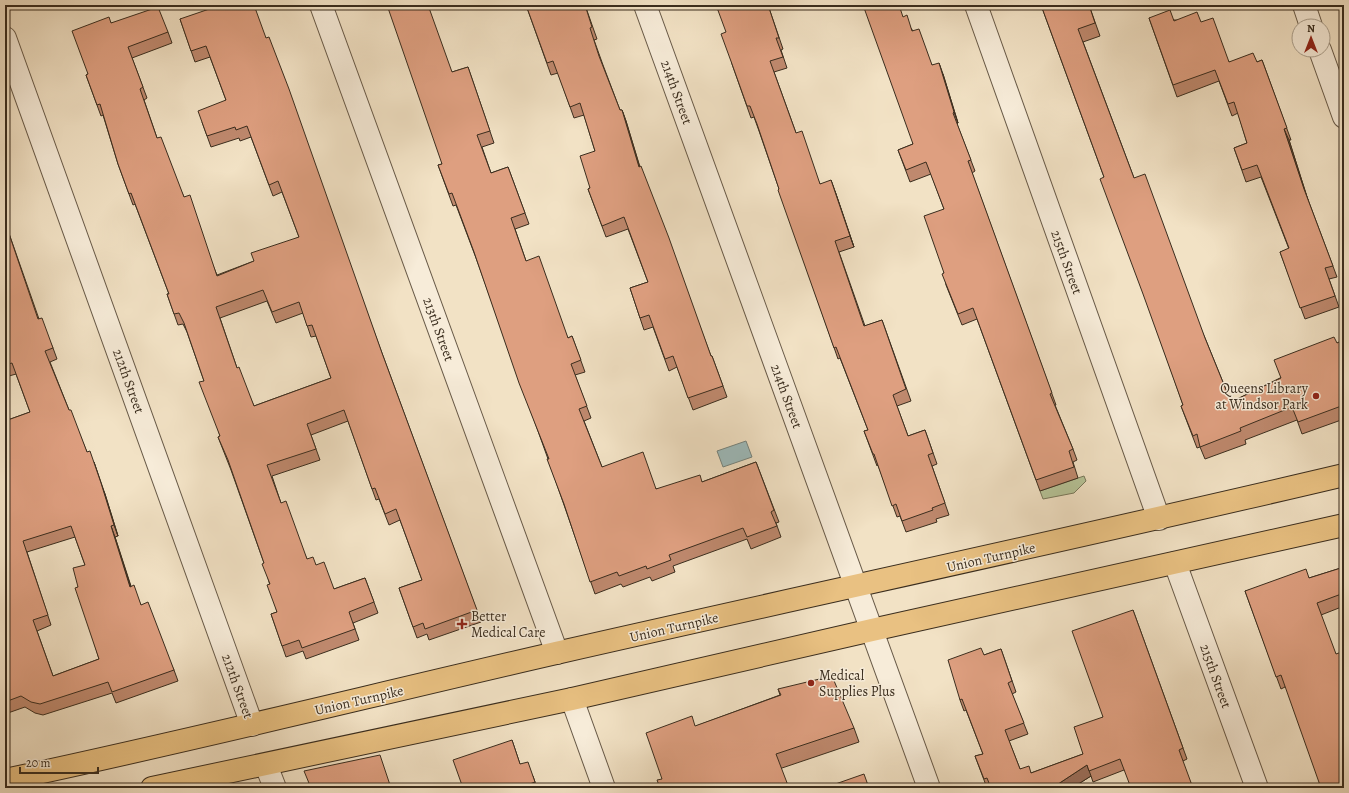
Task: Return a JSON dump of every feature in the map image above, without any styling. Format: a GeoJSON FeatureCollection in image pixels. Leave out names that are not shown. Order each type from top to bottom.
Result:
{"type":"FeatureCollection","features":[{"type":"Feature","properties":{"kind":"main road","name":"Union Turnpike"},"geometry":{"type":"LineString","coordinates":[[5,780],[252,725],[557,653],[1159,519],[1344,475]]}},
{"type":"Feature","properties":{"kind":"main road"},"geometry":{"type":"LineString","coordinates":[[152,788],[572,699],[872,630],[1344,525]]}},
{"type":"Feature","properties":{"kind":"street","name":"213th Street"},"geometry":{"type":"LineString","coordinates":[[321,5],[557,653]]}},
{"type":"Feature","properties":{"kind":"street","name":"214th Street"},"geometry":{"type":"LineString","coordinates":[[645,5],[929,788]]}},
{"type":"Feature","properties":{"kind":"street","name":"215th Street"},"geometry":{"type":"LineString","coordinates":[[976,5],[1159,519]]}},
{"type":"Feature","properties":{"kind":"street"},"geometry":{"type":"LineString","coordinates":[[1304,5],[1308,18]]}},
{"type":"Feature","properties":{"kind":"street","name":"212th Street"},"geometry":{"type":"LineString","coordinates":[[5,38],[252,725]]}},
{"type":"Feature","properties":{"kind":"street"},"geometry":{"type":"LineString","coordinates":[[1323,58],[1344,117]]}},
{"type":"Feature","properties":{"kind":"street","name":"215th Street"},"geometry":{"type":"LineString","coordinates":[[1175,563],[1257,788]]}},
{"type":"Feature","properties":{"kind":"street"},"geometry":{"type":"LineString","coordinates":[[572,699],[604,788]]}},
{"type":"Feature","properties":{"kind":"street"},"geometry":{"type":"LineString","coordinates":[[266,765],[275,788]]}},
{"type":"Feature","properties":{"kind":"green space"},"geometry":{"type":"Polygon","coordinates":[[[1084,476],[1086,481],[1074,493],[1043,499],[1040,491],[1084,476]]]}},
{"type":"Feature","properties":{"kind":"water"},"geometry":{"type":"Polygon","coordinates":[[[746,441],[752,457],[723,467],[717,451],[746,441]]]}},
{"type":"Feature","properties":{"kind":"building"},"geometry":{"type":"Polygon","coordinates":[[[221,5],[254,5],[266,38],[269,37],[289,89],[382,353],[477,610],[425,629],[423,623],[413,627],[399,588],[422,580],[396,509],[385,514],[375,488],[372,489],[344,410],[307,424],[316,449],[267,465],[281,503],[286,501],[307,559],[313,557],[316,565],[324,562],[334,589],[365,578],[374,602],[349,612],[355,629],[302,648],[299,640],[282,646],[271,614],[277,612],[267,585],[270,584],[262,564],[264,563],[228,460],[218,437],[220,436],[199,382],[204,381],[184,323],[179,313],[174,314],[167,294],[169,294],[131,193],[129,194],[118,164],[100,104],[97,105],[86,75],[88,74],[72,31],[109,17],[111,23],[158,7],[168,32],[128,47],[143,87],[140,89],[157,138],[161,137],[184,197],[190,195],[217,276],[254,261],[251,253],[299,237],[278,181],[269,185],[247,126],[236,130],[235,127],[207,136],[198,111],[226,100],[206,46],[191,51],[180,19],[221,5]],[[263,290],[216,307],[237,368],[239,367],[254,406],[331,378],[312,325],[307,326],[299,302],[272,312],[263,290]]]}},
{"type":"Feature","properties":{"kind":"building"},"geometry":{"type":"Polygon","coordinates":[[[387,5],[428,5],[452,72],[468,67],[490,131],[477,135],[491,173],[508,167],[525,213],[511,218],[526,261],[539,256],[568,338],[572,336],[581,360],[571,364],[587,406],[579,409],[602,467],[643,452],[656,489],[700,475],[702,482],[756,462],[774,510],[771,512],[777,526],[747,537],[743,528],[669,555],[671,560],[647,569],[646,566],[619,576],[617,572],[590,582],[547,459],[549,459],[519,383],[474,252],[452,193],[449,194],[438,165],[442,164],[387,5]]]}},
{"type":"Feature","properties":{"kind":"building"},"geometry":{"type":"Polygon","coordinates":[[[526,5],[585,5],[592,27],[590,28],[599,56],[620,110],[622,110],[639,167],[641,166],[669,238],[723,386],[688,398],[673,356],[665,359],[649,315],[640,318],[630,288],[648,282],[624,217],[602,226],[588,189],[590,188],[580,156],[595,151],[580,103],[570,107],[553,61],[547,63],[526,5]]]}},
{"type":"Feature","properties":{"kind":"building"},"geometry":{"type":"Polygon","coordinates":[[[716,5],[768,5],[779,38],[776,38],[783,57],[770,61],[796,133],[802,131],[820,184],[831,180],[850,236],[835,241],[864,326],[882,320],[906,389],[893,395],[908,436],[925,430],[933,453],[928,455],[945,503],[932,508],[933,510],[902,521],[896,504],[892,506],[874,454],[864,431],[868,430],[836,347],[834,348],[778,190],[779,189],[757,124],[750,106],[747,106],[721,34],[726,32],[716,5]]]}},
{"type":"Feature","properties":{"kind":"building"},"geometry":{"type":"Polygon","coordinates":[[[863,5],[899,5],[903,17],[907,15],[912,31],[919,29],[932,65],[939,63],[954,112],[953,113],[971,160],[968,161],[1052,393],[1050,394],[1073,449],[1069,451],[1074,467],[1036,480],[973,308],[958,314],[942,274],[944,273],[924,216],[944,209],[926,162],[906,170],[898,150],[913,144],[863,5]]]}},
{"type":"Feature","properties":{"kind":"building"},"geometry":{"type":"Polygon","coordinates":[[[1041,5],[1089,5],[1095,23],[1078,29],[1134,178],[1145,174],[1205,338],[1231,402],[1281,378],[1274,360],[1334,337],[1337,343],[1344,340],[1344,405],[1298,422],[1292,407],[1240,428],[1241,431],[1200,447],[1197,434],[1193,436],[1181,406],[1183,405],[1100,179],[1104,177],[1041,5]]]}},
{"type":"Feature","properties":{"kind":"building"},"geometry":{"type":"Polygon","coordinates":[[[1170,10],[1174,21],[1197,12],[1201,22],[1213,18],[1229,62],[1253,53],[1257,62],[1262,60],[1287,128],[1284,129],[1304,189],[1333,266],[1325,268],[1335,296],[1300,308],[1280,252],[1289,248],[1257,165],[1242,170],[1234,148],[1247,143],[1234,102],[1228,104],[1215,70],[1173,85],[1149,18],[1170,10]]]}},
{"type":"Feature","properties":{"kind":"building"},"geometry":{"type":"Polygon","coordinates":[[[5,222],[38,319],[42,318],[53,348],[45,351],[69,410],[71,410],[87,452],[90,451],[101,483],[114,525],[111,526],[130,587],[134,585],[141,605],[148,602],[174,670],[112,692],[108,682],[40,704],[31,702],[21,696],[5,702],[5,421],[30,412],[12,363],[5,365],[5,222]],[[71,526],[23,541],[48,615],[33,620],[53,676],[99,659],[75,588],[78,587],[73,568],[85,565],[71,526]]]}},
{"type":"Feature","properties":{"kind":"building"},"geometry":{"type":"Polygon","coordinates":[[[1344,567],[1344,593],[1317,603],[1336,654],[1344,651],[1344,788],[1321,788],[1281,675],[1276,677],[1245,591],[1306,569],[1309,578],[1344,567]]]}},
{"type":"Feature","properties":{"kind":"building"},"geometry":{"type":"Polygon","coordinates":[[[1133,610],[1183,748],[1179,750],[1193,788],[1131,788],[1120,759],[1089,771],[1087,765],[1052,788],[991,788],[987,778],[984,779],[975,756],[983,754],[962,699],[960,700],[948,660],[981,648],[984,655],[1001,649],[1012,681],[1008,683],[1024,723],[1005,730],[1020,769],[1029,766],[1031,773],[1083,754],[1074,727],[1103,717],[1072,631],[1133,610]]]}},
{"type":"Feature","properties":{"kind":"building"},"geometry":{"type":"Polygon","coordinates":[[[832,676],[854,728],[776,754],[789,788],[660,788],[657,780],[662,779],[646,733],[692,716],[695,726],[781,695],[778,689],[832,676]]]}},
{"type":"Feature","properties":{"kind":"building"},"geometry":{"type":"Polygon","coordinates":[[[512,740],[520,764],[528,762],[535,782],[527,785],[528,788],[463,788],[453,760],[512,740]]]}},
{"type":"Feature","properties":{"kind":"building"},"geometry":{"type":"Polygon","coordinates":[[[380,755],[391,788],[311,788],[304,771],[380,755]]]}},
{"type":"Feature","properties":{"kind":"building"},"geometry":{"type":"Polygon","coordinates":[[[864,774],[869,788],[824,788],[864,774]]]}},
{"type":"Feature","properties":{"kind":"place","name":"Queens Library at Windsor Park"},"geometry":{"type":"Point","coordinates":[1316,396]}},
{"type":"Feature","properties":{"kind":"place","name":"Better Medical Care"},"geometry":{"type":"Point","coordinates":[462,624]}},
{"type":"Feature","properties":{"kind":"place","name":"Medical Supplies Plus"},"geometry":{"type":"Point","coordinates":[811,683]}}]}
